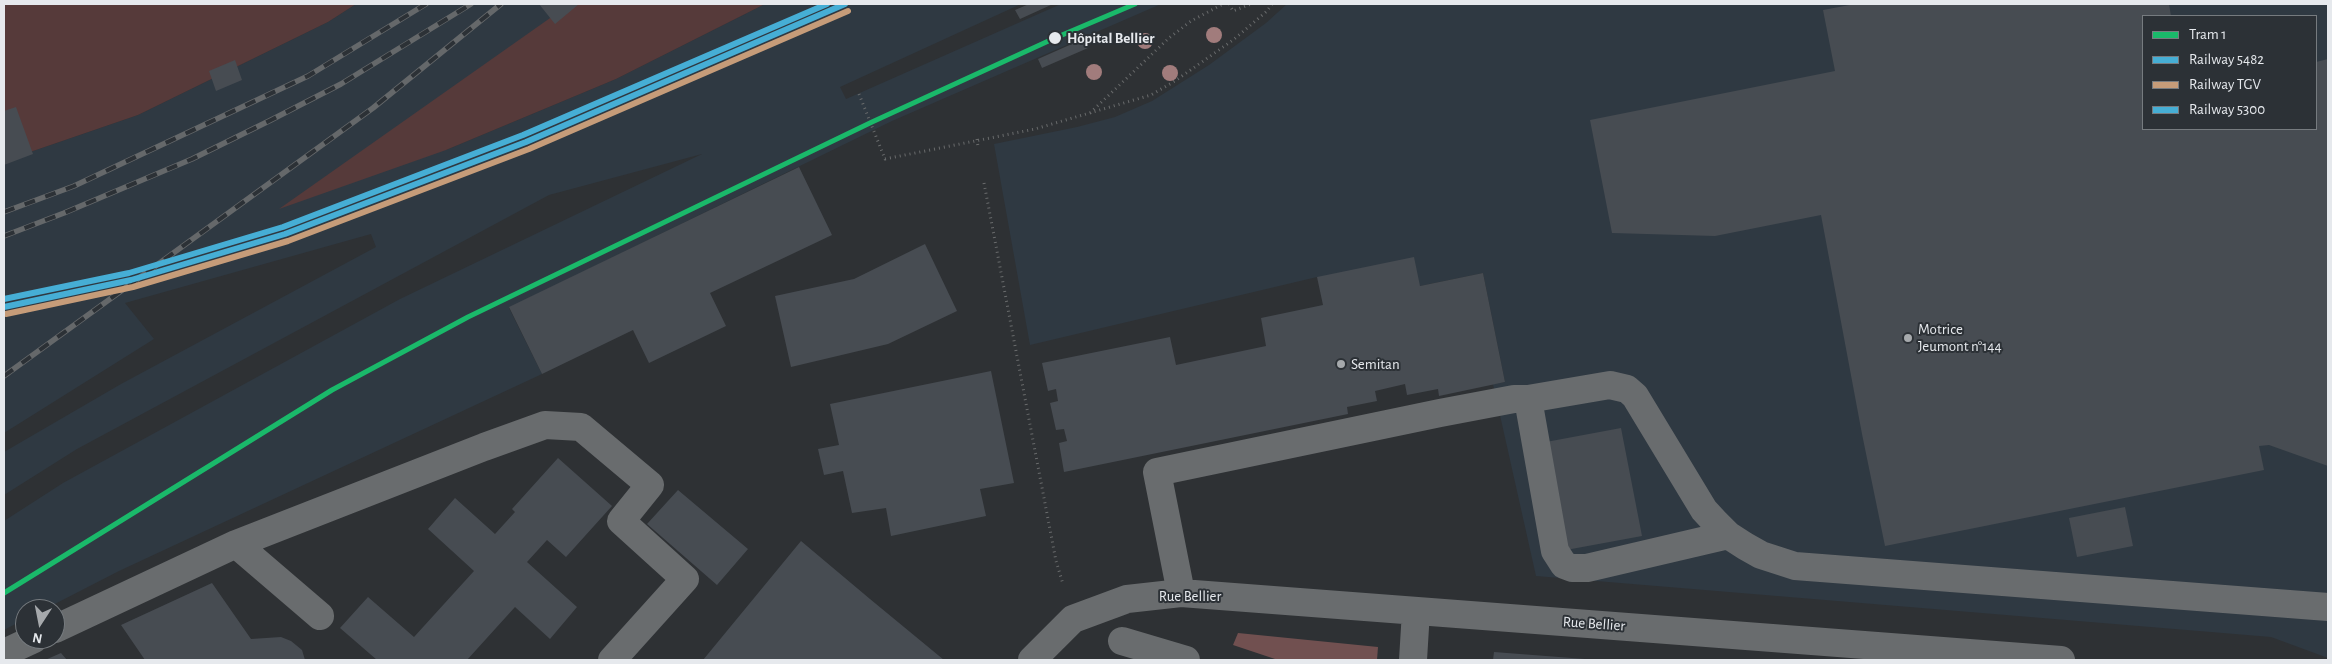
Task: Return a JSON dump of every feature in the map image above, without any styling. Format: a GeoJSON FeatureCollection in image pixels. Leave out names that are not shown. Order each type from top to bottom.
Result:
{"type":"FeatureCollection","features":[{"type":"Feature","properties":{"kind":"street"},"geometry":{"type":"LineString","coordinates":[[1181,593],[1157,472],[1440,413],[1514,399],[1528,399],[1610,385],[1627,389],[1635,396],[1704,510],[1728,535],[1761,555],[1795,566],[2328,608]]}},
{"type":"Feature","properties":{"kind":"street"},"geometry":{"type":"LineString","coordinates":[[1528,399],[1556,551],[1564,565],[1572,568],[1587,568],[1728,535]]}},
{"type":"Feature","properties":{"kind":"street"},"geometry":{"type":"LineString","coordinates":[[65,624],[236,544],[484,447],[545,425],[581,427],[650,485],[621,522],[685,579],[612,660]]}},
{"type":"Feature","properties":{"kind":"street"},"geometry":{"type":"LineString","coordinates":[[236,544],[320,616]]}},
{"type":"Feature","properties":{"kind":"street","name":"Rue Bellier"},"geometry":{"type":"LineString","coordinates":[[1073,619],[1127,599],[1181,593],[2062,660]]}},
{"type":"Feature","properties":{"kind":"street"},"geometry":{"type":"LineString","coordinates":[[1413,660],[1416,611]]}},
{"type":"Feature","properties":{"kind":"street"},"geometry":{"type":"LineString","coordinates":[[1032,660],[1073,619]]}},
{"type":"Feature","properties":{"kind":"street"},"geometry":{"type":"LineString","coordinates":[[1122,641],[1186,660]]}},
{"type":"Feature","properties":{"kind":"path"},"geometry":{"type":"LineString","coordinates":[[1090,114],[1169,38],[1191,21],[1223,4]]}},
{"type":"Feature","properties":{"kind":"path"},"geometry":{"type":"LineString","coordinates":[[1228,4],[1233,11],[1251,4]]}},
{"type":"Feature","properties":{"kind":"path"},"geometry":{"type":"LineString","coordinates":[[859,94],[885,159],[977,139],[1035,129],[1151,95],[1175,81],[1233,40],[1267,11],[1269,5]]}},
{"type":"Feature","properties":{"kind":"path"},"geometry":{"type":"LineString","coordinates":[[977,139],[978,147]]}},
{"type":"Feature","properties":{"kind":"path"},"geometry":{"type":"LineString","coordinates":[[984,183],[1056,561],[1073,619]]}},
{"type":"Feature","properties":{"kind":"shaded area"},"geometry":{"type":"Polygon","coordinates":[[[4,4],[356,4],[328,22],[138,115],[4,161],[4,4]]]}},
{"type":"Feature","properties":{"kind":"shaded area"},"geometry":{"type":"Polygon","coordinates":[[[356,4],[570,4],[551,19],[446,150],[616,79],[765,4],[1021,4],[840,87],[846,99],[1061,4],[1161,4],[892,121],[509,308],[542,374],[119,571],[64,599],[15,599],[15,624],[4,630],[4,521],[63,483],[400,299],[702,154],[549,195],[77,449],[4,495],[4,452],[121,384],[376,247],[371,234],[125,303],[154,339],[4,433],[4,161],[138,115],[328,22],[356,4]]]}},
{"type":"Feature","properties":{"kind":"shaded area"},"geometry":{"type":"Polygon","coordinates":[[[570,4],[765,4],[616,79],[446,150],[279,209],[570,4]]]}},
{"type":"Feature","properties":{"kind":"shaded area"},"geometry":{"type":"Polygon","coordinates":[[[1287,4],[2328,4],[2328,658],[2271,637],[1536,576],[1493,384],[1505,382],[1483,273],[1420,286],[1317,277],[1030,345],[994,144],[1115,117],[1152,101],[1209,65],[1266,23],[1287,4]]]}},
{"type":"Feature","properties":{"kind":"shaded area"},"geometry":{"type":"Polygon","coordinates":[[[1238,633],[1378,647],[1377,660],[1278,660],[1233,645],[1238,633]]]}},
{"type":"Feature","properties":{"kind":"building"},"geometry":{"type":"Polygon","coordinates":[[[539,4],[579,4],[555,24],[539,4]]]}},
{"type":"Feature","properties":{"kind":"building","name":"Hôpital Bellier"},"geometry":{"type":"Polygon","coordinates":[[[1029,4],[1053,4],[1020,19],[1015,10],[1029,4]]]}},
{"type":"Feature","properties":{"kind":"building"},"geometry":{"type":"Polygon","coordinates":[[[1855,4],[2169,4],[2171,15],[2142,15],[2142,130],[2317,130],[2317,62],[2328,59],[2328,466],[2269,445],[2259,446],[2264,470],[1885,546],[1821,215],[1715,236],[1612,233],[1590,120],[1835,71],[1823,10],[1855,4]]]}},
{"type":"Feature","properties":{"kind":"building","name":"Hôpital Bellier"},"geometry":{"type":"Polygon","coordinates":[[[1083,39],[1088,48],[1042,68],[1038,59],[1083,39]]]}},
{"type":"Feature","properties":{"kind":"building"},"geometry":{"type":"Polygon","coordinates":[[[235,60],[242,80],[216,91],[209,71],[235,60]]]}},
{"type":"Feature","properties":{"kind":"building"},"geometry":{"type":"Polygon","coordinates":[[[16,107],[33,154],[4,165],[4,111],[16,107]]]}},
{"type":"Feature","properties":{"kind":"building"},"geometry":{"type":"Polygon","coordinates":[[[799,167],[832,235],[710,293],[726,326],[649,363],[633,330],[542,374],[509,307],[799,167]]]}},
{"type":"Feature","properties":{"kind":"building"},"geometry":{"type":"Polygon","coordinates":[[[925,244],[957,311],[888,344],[791,367],[775,296],[854,279],[925,244]]]}},
{"type":"Feature","properties":{"kind":"building","name":"Semitan"},"geometry":{"type":"Polygon","coordinates":[[[1414,257],[1420,286],[1483,273],[1505,382],[1439,396],[1438,389],[1407,395],[1405,384],[1375,391],[1377,401],[1347,407],[1348,414],[1064,472],[1059,443],[1067,441],[1064,429],[1056,430],[1050,403],[1058,401],[1056,389],[1048,391],[1042,363],[1170,337],[1176,365],[1266,346],[1261,318],[1323,305],[1317,277],[1414,257]]]}},
{"type":"Feature","properties":{"kind":"building"},"geometry":{"type":"Polygon","coordinates":[[[991,371],[1014,483],[980,489],[986,516],[891,536],[886,508],[852,513],[843,471],[824,475],[818,449],[839,445],[830,404],[991,371]]]}},
{"type":"Feature","properties":{"kind":"building"},"geometry":{"type":"Polygon","coordinates":[[[1621,428],[1642,536],[1566,550],[1546,442],[1621,428]]]}},
{"type":"Feature","properties":{"kind":"building"},"geometry":{"type":"Polygon","coordinates":[[[558,458],[612,506],[566,557],[547,540],[527,562],[577,607],[550,639],[515,607],[467,660],[377,660],[340,628],[368,597],[414,637],[474,571],[428,529],[455,498],[495,534],[515,512],[512,509],[558,458]]]}},
{"type":"Feature","properties":{"kind":"building"},"geometry":{"type":"Polygon","coordinates":[[[678,490],[748,549],[717,585],[647,524],[678,490]]]}},
{"type":"Feature","properties":{"kind":"building"},"geometry":{"type":"Polygon","coordinates":[[[2125,507],[2133,546],[2077,557],[2069,518],[2125,507]]]}},
{"type":"Feature","properties":{"kind":"building"},"geometry":{"type":"Polygon","coordinates":[[[801,541],[870,599],[944,660],[703,660],[801,541]]]}},
{"type":"Feature","properties":{"kind":"building"},"geometry":{"type":"Polygon","coordinates":[[[212,583],[251,639],[281,637],[291,641],[302,650],[305,660],[145,660],[121,625],[212,583]]]}},
{"type":"Feature","properties":{"kind":"building"},"geometry":{"type":"Polygon","coordinates":[[[1494,652],[1585,659],[1585,660],[1493,660],[1494,652]]]}},
{"type":"Feature","properties":{"kind":"building"},"geometry":{"type":"Polygon","coordinates":[[[61,653],[67,660],[45,660],[61,653]]]}},
{"type":"Feature","properties":{"kind":"railway"},"geometry":{"type":"LineString","coordinates":[[4,212],[74,186],[308,76],[426,4]]}},
{"type":"Feature","properties":{"kind":"railway"},"geometry":{"type":"LineString","coordinates":[[4,236],[192,159],[271,120],[341,84],[471,4]]}},
{"type":"Feature","properties":{"kind":"railway"},"geometry":{"type":"LineString","coordinates":[[4,376],[373,108],[501,4]]}},
{"type":"Feature","properties":{"kind":"tram line","name":"1"},"geometry":{"type":"LineString","coordinates":[[4,593],[332,390],[468,317],[872,122],[1055,38],[1135,4]]}},
{"type":"Feature","properties":{"kind":"rail line","name":"5300"},"geometry":{"type":"LineString","coordinates":[[4,299],[129,273],[283,227],[523,135],[827,4]]}},
{"type":"Feature","properties":{"kind":"rail line","name":"5482"},"geometry":{"type":"LineString","coordinates":[[4,307],[131,280],[285,234],[526,142],[845,4]]}},
{"type":"Feature","properties":{"kind":"rail line","name":"TGV"},"geometry":{"type":"LineString","coordinates":[[6,314],[133,287],[288,241],[529,149],[848,11]]}},
{"type":"Feature","properties":{"kind":"place","name":"Hôpital Bellier"},"geometry":{"type":"Point","coordinates":[1055,38]}},
{"type":"Feature","properties":{"kind":"place","name":"Motrice Jeumont n°144"},"geometry":{"type":"Point","coordinates":[1908,338]}},
{"type":"Feature","properties":{"kind":"place","name":"Semitan"},"geometry":{"type":"Point","coordinates":[1341,364]}}]}
